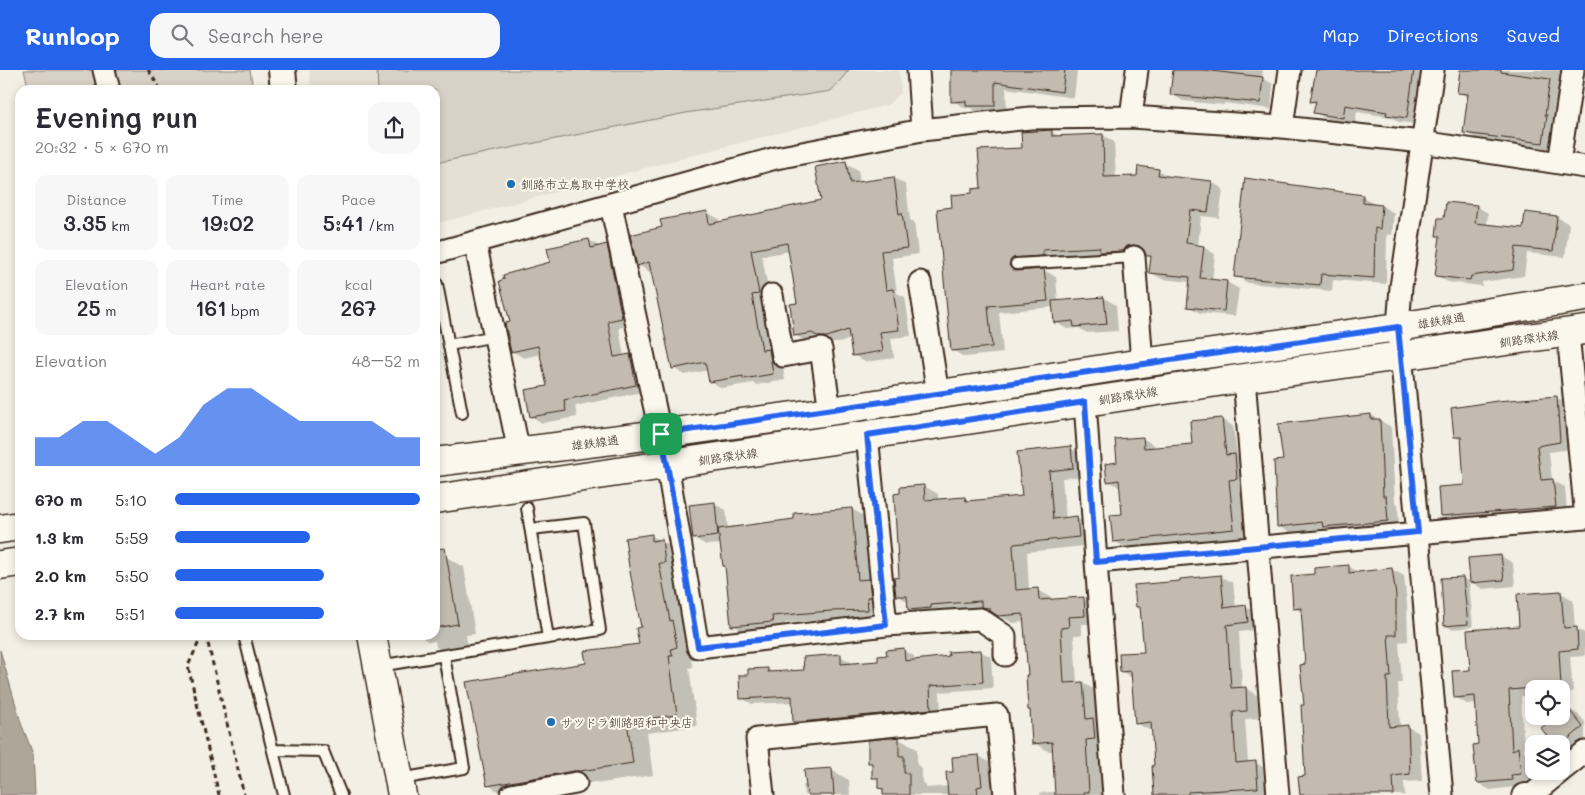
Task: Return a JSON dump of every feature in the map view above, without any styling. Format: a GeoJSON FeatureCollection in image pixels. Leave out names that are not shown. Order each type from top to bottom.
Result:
{"type":"FeatureCollection","features":[{"type":"Feature","properties":{"kind":"main road","name":"雄鉄線通"},"geometry":{"type":"LineString","coordinates":[[440,461],[830,411],[1585,298]]}},
{"type":"Feature","properties":{"kind":"main road","name":"釧路環状線"},"geometry":{"type":"LineString","coordinates":[[440,497],[1401,355],[1577,332]]}},
{"type":"Feature","properties":{"kind":"main road"},"geometry":{"type":"LineString","coordinates":[[0,530],[15,527]]}},
{"type":"Feature","properties":{"kind":"main road"},"geometry":{"type":"LineString","coordinates":[[0,565],[15,563]]}},
{"type":"Feature","properties":{"kind":"main road"},"geometry":{"type":"LineString","coordinates":[[373,640],[401,787]]}},
{"type":"Feature","properties":{"kind":"street"},"geometry":{"type":"LineString","coordinates":[[282,70],[284,85]]}},
{"type":"Feature","properties":{"kind":"street"},"geometry":{"type":"LineString","coordinates":[[918,70],[922,130]]}},
{"type":"Feature","properties":{"kind":"street"},"geometry":{"type":"LineString","coordinates":[[1131,117],[1137,70]]}},
{"type":"Feature","properties":{"kind":"street"},"geometry":{"type":"LineString","coordinates":[[1282,126],[1290,70]]}},
{"type":"Feature","properties":{"kind":"street"},"geometry":{"type":"LineString","coordinates":[[1433,70],[1398,327],[1442,795]]}},
{"type":"Feature","properties":{"kind":"street"},"geometry":{"type":"LineString","coordinates":[[1559,164],[1573,70]]}},
{"type":"Feature","properties":{"kind":"street"},"geometry":{"type":"LineString","coordinates":[[440,252],[776,158],[922,130],[1030,118],[1131,117],[1282,126],[1422,142],[1585,167]]}},
{"type":"Feature","properties":{"kind":"street"},"geometry":{"type":"LineString","coordinates":[[611,205],[667,464],[698,647],[886,625],[980,619],[1005,636],[1005,655]]}},
{"type":"Feature","properties":{"kind":"street"},"geometry":{"type":"LineString","coordinates":[[475,242],[519,452]]}},
{"type":"Feature","properties":{"kind":"street"},"geometry":{"type":"LineString","coordinates":[[1134,257],[1142,363]]}},
{"type":"Feature","properties":{"kind":"street"},"geometry":{"type":"LineString","coordinates":[[920,282],[938,394]]}},
{"type":"Feature","properties":{"kind":"street"},"geometry":{"type":"LineString","coordinates":[[772,295],[783,356],[821,349],[830,411]]}},
{"type":"Feature","properties":{"kind":"street"},"geometry":{"type":"LineString","coordinates":[[1577,332],[1585,508]]}},
{"type":"Feature","properties":{"kind":"street"},"geometry":{"type":"LineString","coordinates":[[1244,378],[1278,795]]}},
{"type":"Feature","properties":{"kind":"street"},"geometry":{"type":"LineString","coordinates":[[1085,402],[1114,795]]}},
{"type":"Feature","properties":{"kind":"street"},"geometry":{"type":"LineString","coordinates":[[867,435],[886,625]]}},
{"type":"Feature","properties":{"kind":"street"},"geometry":{"type":"LineString","coordinates":[[1096,562],[1585,518]]}},
{"type":"Feature","properties":{"kind":"street"},"geometry":{"type":"LineString","coordinates":[[763,795],[757,739],[998,716],[1005,795]]}},
{"type":"Feature","properties":{"kind":"street"},"geometry":{"type":"LineString","coordinates":[[1570,764],[1585,752]]}},
{"type":"Feature","properties":{"kind":"street"},"geometry":{"type":"LineString","coordinates":[[1523,795],[1534,793],[1550,780]]}},
{"type":"Feature","properties":{"kind":"street"},"geometry":{"type":"LineString","coordinates":[[511,795],[576,783]]}},
{"type":"Feature","properties":{"kind":"lane"},"geometry":{"type":"LineString","coordinates":[[1016,264],[1134,257]]}},
{"type":"Feature","properties":{"kind":"lane"},"geometry":{"type":"LineString","coordinates":[[440,299],[462,413]]}},
{"type":"Feature","properties":{"kind":"lane"},"geometry":{"type":"LineString","coordinates":[[449,345],[494,336]]}},
{"type":"Feature","properties":{"kind":"lane"},"geometry":{"type":"LineString","coordinates":[[527,508],[548,638]]}},
{"type":"Feature","properties":{"kind":"lane"},"geometry":{"type":"LineString","coordinates":[[378,666],[600,630],[584,523],[531,529]]}},
{"type":"Feature","properties":{"kind":"lane"},"geometry":{"type":"LineString","coordinates":[[245,640],[284,795]]}},
{"type":"Feature","properties":{"kind":"lane"},"geometry":{"type":"LineString","coordinates":[[401,787],[464,768],[444,656]]}},
{"type":"Feature","properties":{"kind":"lane"},"geometry":{"type":"LineString","coordinates":[[273,750],[324,751],[341,795]]}},
{"type":"Feature","properties":{"kind":"path"},"geometry":{"type":"LineString","coordinates":[[148,70],[157,85]]}},
{"type":"Feature","properties":{"kind":"path"},"geometry":{"type":"LineString","coordinates":[[200,640],[188,666],[219,795]]}},
{"type":"Feature","properties":{"kind":"path"},"geometry":{"type":"LineString","coordinates":[[207,640],[244,795]]}},
{"type":"Feature","properties":{"kind":"shaded area"},"geometry":{"type":"Polygon","coordinates":[[[24,70],[250,70],[252,85],[28,85],[24,70]]]}},
{"type":"Feature","properties":{"kind":"shaded area","name":"釧路市立鳥取中学校"},"geometry":{"type":"Polygon","coordinates":[[[309,70],[899,70],[901,93],[887,105],[440,223],[440,85],[310,85],[309,70]]]}},
{"type":"Feature","properties":{"kind":"shaded area"},"geometry":{"type":"Polygon","coordinates":[[[377,70],[849,70],[831,91],[686,113],[440,162],[440,85],[378,85],[377,70]]]}},
{"type":"Feature","properties":{"kind":"shaded area"},"geometry":{"type":"Polygon","coordinates":[[[0,650],[21,723],[33,754],[35,795],[0,795],[0,650]]]}},
{"type":"Feature","properties":{"kind":"building"},"geometry":{"type":"Polygon","coordinates":[[[951,70],[1065,70],[1062,92],[995,82],[995,106],[966,106],[966,101],[951,102],[951,70]]]}},
{"type":"Feature","properties":{"kind":"building"},"geometry":{"type":"Polygon","coordinates":[[[1173,70],[1203,70],[1263,77],[1260,103],[1170,95],[1173,70]]]}},
{"type":"Feature","properties":{"kind":"building"},"geometry":{"type":"Polygon","coordinates":[[[1316,70],[1414,70],[1407,118],[1386,115],[1387,112],[1345,105],[1343,118],[1313,113],[1316,101],[1310,102],[1316,70]]]}},
{"type":"Feature","properties":{"kind":"building"},"geometry":{"type":"Polygon","coordinates":[[[1460,70],[1501,70],[1501,72],[1550,79],[1543,143],[1463,133],[1468,94],[1457,93],[1460,70]]]}},
{"type":"Feature","properties":{"kind":"building"},"geometry":{"type":"Polygon","coordinates":[[[1052,130],[1052,136],[1103,134],[1104,177],[1137,176],[1138,166],[1159,169],[1158,175],[1212,181],[1208,212],[1190,210],[1186,243],[1204,246],[1200,278],[1227,281],[1224,311],[1187,307],[1190,277],[1149,273],[1151,256],[1146,256],[1144,250],[1139,246],[1127,246],[1123,251],[1102,252],[1099,252],[1100,247],[1043,250],[1043,256],[1013,258],[1009,265],[1016,271],[1044,269],[1048,301],[988,306],[992,347],[951,351],[937,209],[952,207],[951,195],[972,193],[972,189],[981,188],[978,150],[1022,148],[1021,132],[1052,130]]]}},
{"type":"Feature","properties":{"kind":"building"},"geometry":{"type":"Polygon","coordinates":[[[846,161],[850,183],[894,177],[899,214],[902,213],[907,248],[881,251],[886,290],[893,289],[899,330],[880,332],[883,351],[852,356],[848,330],[827,337],[819,337],[812,333],[794,336],[790,304],[797,303],[787,243],[751,250],[759,294],[752,295],[762,350],[769,349],[773,374],[743,379],[743,376],[709,382],[705,362],[672,369],[649,262],[637,266],[630,235],[662,227],[660,220],[707,211],[709,224],[821,200],[815,167],[846,161]]]}},
{"type":"Feature","properties":{"kind":"building"},"geometry":{"type":"Polygon","coordinates":[[[1245,178],[1363,195],[1363,203],[1382,205],[1380,229],[1375,228],[1374,278],[1321,274],[1320,285],[1234,277],[1245,178]]]}},
{"type":"Feature","properties":{"kind":"building"},"geometry":{"type":"Polygon","coordinates":[[[1446,202],[1477,205],[1475,223],[1523,228],[1525,212],[1557,216],[1553,251],[1516,247],[1513,270],[1471,276],[1470,280],[1435,276],[1440,236],[1436,236],[1438,218],[1444,218],[1446,202]]]}},
{"type":"Feature","properties":{"kind":"building"},"geometry":{"type":"Polygon","coordinates":[[[589,239],[591,248],[607,244],[622,318],[608,321],[614,357],[630,354],[636,385],[564,400],[566,411],[530,417],[525,390],[547,386],[538,346],[511,352],[505,323],[510,322],[499,281],[504,279],[503,275],[550,262],[547,248],[589,239]]]}},
{"type":"Feature","properties":{"kind":"building"},"geometry":{"type":"Polygon","coordinates":[[[1104,297],[1107,324],[1074,327],[1073,321],[1054,323],[1052,301],[1104,297]]]}},
{"type":"Feature","properties":{"kind":"building"},"geometry":{"type":"Polygon","coordinates":[[[1557,396],[1560,442],[1537,446],[1541,480],[1553,479],[1556,507],[1440,516],[1438,487],[1464,485],[1461,437],[1454,437],[1451,408],[1497,401],[1557,396]]]}},
{"type":"Feature","properties":{"kind":"building"},"geometry":{"type":"Polygon","coordinates":[[[1371,414],[1371,419],[1380,419],[1383,496],[1386,496],[1388,521],[1323,527],[1322,522],[1277,527],[1274,461],[1283,460],[1278,424],[1371,414]]]}},
{"type":"Feature","properties":{"kind":"building"},"geometry":{"type":"Polygon","coordinates":[[[1222,418],[1226,455],[1235,454],[1237,479],[1229,480],[1234,529],[1113,542],[1110,515],[1122,514],[1119,480],[1107,482],[1105,464],[1117,462],[1115,439],[1143,437],[1144,448],[1192,444],[1190,421],[1222,418]]]}},
{"type":"Feature","properties":{"kind":"building"},"geometry":{"type":"Polygon","coordinates":[[[1071,446],[1073,468],[1049,471],[1053,519],[1077,516],[1079,537],[1014,544],[1013,546],[1016,590],[1038,588],[1039,600],[1084,597],[1085,616],[1068,617],[1069,627],[1061,628],[1064,683],[1083,682],[1086,719],[1093,718],[1095,739],[1086,740],[1089,792],[1084,792],[1084,795],[1055,795],[1052,742],[1032,744],[1030,710],[1028,710],[1026,675],[1028,675],[1023,614],[998,616],[989,608],[981,607],[981,601],[931,605],[931,608],[908,610],[907,596],[896,596],[894,578],[899,577],[894,494],[900,493],[900,487],[924,485],[925,500],[965,497],[966,501],[1022,496],[1017,452],[1071,446]]]}},
{"type":"Feature","properties":{"kind":"building"},"geometry":{"type":"Polygon","coordinates":[[[715,502],[718,536],[693,539],[689,505],[715,502]]]}},
{"type":"Feature","properties":{"kind":"building"},"geometry":{"type":"Polygon","coordinates":[[[852,508],[858,580],[869,579],[871,597],[867,597],[868,610],[772,616],[773,622],[731,626],[725,566],[723,566],[718,529],[794,519],[794,513],[852,508]]]}},
{"type":"Feature","properties":{"kind":"building","name":"サツドラ釧路昭和中央店"},"geometry":{"type":"Polygon","coordinates":[[[652,534],[652,541],[662,539],[665,563],[659,563],[677,647],[671,649],[673,656],[669,656],[677,715],[627,721],[633,763],[487,786],[466,682],[586,663],[584,651],[639,644],[636,628],[641,627],[625,538],[652,534]]]}},
{"type":"Feature","properties":{"kind":"building"},"geometry":{"type":"Polygon","coordinates":[[[440,548],[445,548],[458,624],[440,627],[440,548]]]}},
{"type":"Feature","properties":{"kind":"building"},"geometry":{"type":"Polygon","coordinates":[[[1501,555],[1504,580],[1470,583],[1468,558],[1501,555]]]}},
{"type":"Feature","properties":{"kind":"building"},"geometry":{"type":"Polygon","coordinates":[[[1349,565],[1349,573],[1392,568],[1396,596],[1396,635],[1388,635],[1391,677],[1387,677],[1389,727],[1408,725],[1410,774],[1393,776],[1394,795],[1300,795],[1298,777],[1305,776],[1301,705],[1304,705],[1300,665],[1305,664],[1301,608],[1293,609],[1291,576],[1314,574],[1314,568],[1349,565]]]}},
{"type":"Feature","properties":{"kind":"building"},"geometry":{"type":"Polygon","coordinates":[[[1221,575],[1224,608],[1246,605],[1248,622],[1227,625],[1231,688],[1246,687],[1247,711],[1233,712],[1236,763],[1256,761],[1258,788],[1188,792],[1188,795],[1154,795],[1151,722],[1135,724],[1131,671],[1120,672],[1119,653],[1144,652],[1140,607],[1136,607],[1134,585],[1221,575]]]}},
{"type":"Feature","properties":{"kind":"building"},"geometry":{"type":"Polygon","coordinates":[[[1463,577],[1468,624],[1444,626],[1441,578],[1463,577]]]}},
{"type":"Feature","properties":{"kind":"building"},"geometry":{"type":"Polygon","coordinates":[[[1561,591],[1564,628],[1577,627],[1578,649],[1559,651],[1561,680],[1525,680],[1525,689],[1509,690],[1512,751],[1518,747],[1521,774],[1511,775],[1512,780],[1477,783],[1473,745],[1478,744],[1475,696],[1454,698],[1452,671],[1470,670],[1467,630],[1519,626],[1517,594],[1561,591]]]}},
{"type":"Feature","properties":{"kind":"building"},"geometry":{"type":"Polygon","coordinates":[[[904,648],[905,661],[949,656],[948,652],[981,650],[983,682],[930,686],[931,709],[800,722],[793,722],[792,696],[740,699],[739,675],[748,675],[748,669],[768,668],[768,672],[804,670],[803,657],[841,654],[841,664],[878,661],[878,656],[887,655],[886,650],[904,648]]]}},
{"type":"Feature","properties":{"kind":"building"},"geometry":{"type":"Polygon","coordinates":[[[1570,711],[1583,727],[1570,738],[1570,735],[1546,735],[1541,728],[1545,725],[1570,725],[1570,711]]]}},
{"type":"Feature","properties":{"kind":"building"},"geometry":{"type":"Polygon","coordinates":[[[899,737],[899,756],[904,756],[904,773],[909,773],[909,795],[883,795],[883,789],[878,788],[878,778],[872,778],[872,763],[868,763],[868,740],[899,737]]]}},
{"type":"Feature","properties":{"kind":"building"},"geometry":{"type":"Polygon","coordinates":[[[979,755],[982,786],[977,787],[978,795],[948,795],[946,772],[953,772],[952,757],[979,755]]]}},
{"type":"Feature","properties":{"kind":"building"},"geometry":{"type":"Polygon","coordinates":[[[832,768],[834,795],[807,795],[804,770],[832,768]]]}},
{"type":"Feature","properties":{"kind":"place","name":"釧路市立鳥取中学校"},"geometry":{"type":"Point","coordinates":[511,184]}},
{"type":"Feature","properties":{"kind":"place","name":"サツドラ釧路昭和中央店"},"geometry":{"type":"Point","coordinates":[551,722]}},
{"type":"Feature","properties":{"kind":"route"},"geometry":{"type":"LineString","coordinates":[[1398,327],[1418,532],[1096,562],[1085,402],[867,435],[886,625],[698,647],[661,434],[830,411],[1142,363],[1398,327]]}}]}
